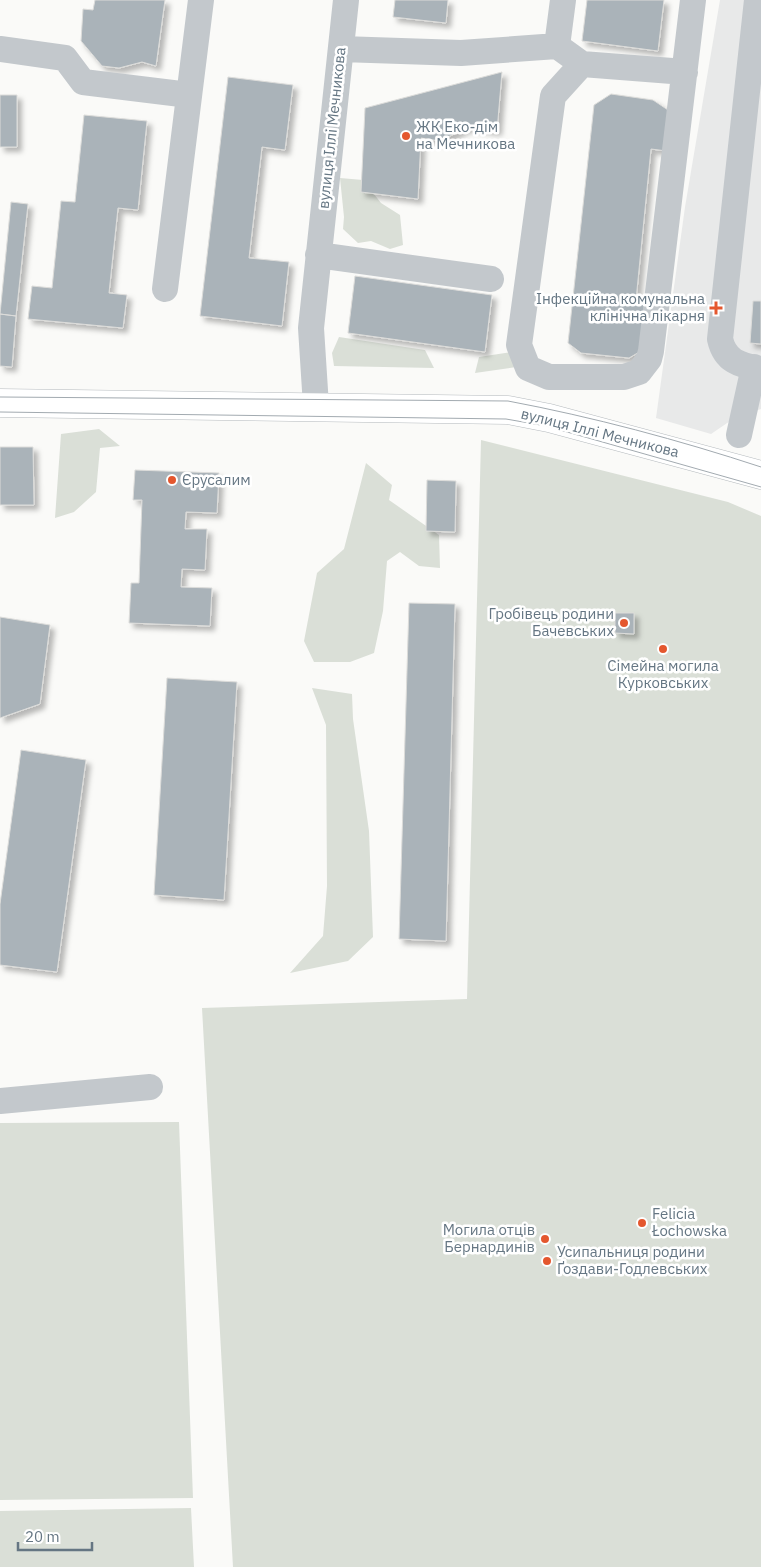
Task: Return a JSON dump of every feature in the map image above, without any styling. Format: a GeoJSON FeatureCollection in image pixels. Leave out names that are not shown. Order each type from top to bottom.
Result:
{"type":"FeatureCollection","features":[{"type":"Feature","properties":{"kind":"main road","name":"вулиця Іллі Мечникова"},"geometry":{"type":"LineString","coordinates":[[0,403],[508,410],[548,418],[716,462],[761,476]]}},
{"type":"Feature","properties":{"kind":"lane"},"geometry":{"type":"LineString","coordinates":[[165,289],[200,0]]}},
{"type":"Feature","properties":{"kind":"lane","name":"вулиця Іллі Мечникова"},"geometry":{"type":"LineString","coordinates":[[316,406],[311,328],[346,0]]}},
{"type":"Feature","properties":{"kind":"lane"},"geometry":{"type":"LineString","coordinates":[[557,46],[562,0]]}},
{"type":"Feature","properties":{"kind":"lane"},"geometry":{"type":"LineString","coordinates":[[582,64],[553,96],[519,345],[528,368],[548,377],[624,377],[639,372],[649,359],[685,72],[692,0]]}},
{"type":"Feature","properties":{"kind":"lane"},"geometry":{"type":"LineString","coordinates":[[716,462],[750,429],[758,368],[729,359],[722,351],[720,339],[757,0]]}},
{"type":"Feature","properties":{"kind":"lane"},"geometry":{"type":"LineString","coordinates":[[340,49],[461,53],[557,46],[582,64],[685,72]]}},
{"type":"Feature","properties":{"kind":"lane"},"geometry":{"type":"LineString","coordinates":[[0,49],[65,58],[83,82],[189,95]]}},
{"type":"Feature","properties":{"kind":"lane"},"geometry":{"type":"LineString","coordinates":[[318,256],[492,279]]}},
{"type":"Feature","properties":{"kind":"lane"},"geometry":{"type":"LineString","coordinates":[[0,1101],[150,1087]]}},
{"type":"Feature","properties":{"kind":"shaded area","name":"Інфекційна комунальна клінічна лікарня"},"geometry":{"type":"Polygon","coordinates":[[[720,0],[761,0],[761,409],[733,419],[711,434],[656,418],[685,207],[720,0]]]}},
{"type":"Feature","properties":{"kind":"shaded area"},"geometry":{"type":"Polygon","coordinates":[[[340,178],[363,180],[381,203],[400,215],[403,245],[390,249],[371,241],[358,243],[343,229],[344,217],[340,178]]]}},
{"type":"Feature","properties":{"kind":"shaded area"},"geometry":{"type":"Polygon","coordinates":[[[339,337],[425,350],[434,368],[334,366],[332,353],[339,337]]]}},
{"type":"Feature","properties":{"kind":"shaded area"},"geometry":{"type":"Polygon","coordinates":[[[511,352],[523,366],[475,373],[479,357],[511,352]]]}},
{"type":"Feature","properties":{"kind":"shaded area"},"geometry":{"type":"Polygon","coordinates":[[[99,429],[120,446],[100,448],[96,492],[74,512],[55,518],[61,434],[99,429]]]}},
{"type":"Feature","properties":{"kind":"shaded area"},"geometry":{"type":"Polygon","coordinates":[[[481,440],[728,502],[761,516],[761,1567],[233,1567],[202,1008],[467,999],[481,440]]]}},
{"type":"Feature","properties":{"kind":"shaded area"},"geometry":{"type":"Polygon","coordinates":[[[366,463],[392,485],[389,500],[439,535],[440,568],[419,566],[400,552],[387,561],[383,611],[374,653],[350,662],[314,662],[304,641],[317,573],[344,549],[366,463]]]}},
{"type":"Feature","properties":{"kind":"shaded area"},"geometry":{"type":"Polygon","coordinates":[[[312,688],[352,694],[353,719],[369,831],[373,937],[348,961],[290,973],[323,936],[327,886],[326,725],[312,688]]]}},
{"type":"Feature","properties":{"kind":"shaded area"},"geometry":{"type":"Polygon","coordinates":[[[179,1122],[193,1498],[0,1500],[0,1123],[179,1122]]]}},
{"type":"Feature","properties":{"kind":"shaded area"},"geometry":{"type":"Polygon","coordinates":[[[191,1508],[194,1567],[0,1567],[0,1511],[191,1508]]]}},
{"type":"Feature","properties":{"kind":"building"},"geometry":{"type":"Polygon","coordinates":[[[95,0],[165,0],[156,66],[142,62],[119,68],[102,66],[81,41],[83,9],[93,10],[95,0]]]}},
{"type":"Feature","properties":{"kind":"building"},"geometry":{"type":"Polygon","coordinates":[[[395,0],[448,0],[446,23],[393,17],[395,0]]]}},
{"type":"Feature","properties":{"kind":"building"},"geometry":{"type":"Polygon","coordinates":[[[587,0],[664,0],[658,51],[582,41],[587,0]]]}},
{"type":"Feature","properties":{"kind":"building","name":"ЖК Еко-дім на Мечникова"},"geometry":{"type":"Polygon","coordinates":[[[502,72],[497,131],[468,127],[440,141],[421,138],[418,199],[361,192],[365,108],[502,72]]]}},
{"type":"Feature","properties":{"kind":"building"},"geometry":{"type":"Polygon","coordinates":[[[228,77],[293,85],[285,150],[262,147],[249,258],[289,262],[282,326],[200,316],[228,77]]]}},
{"type":"Feature","properties":{"kind":"building"},"geometry":{"type":"Polygon","coordinates":[[[611,94],[653,100],[671,112],[667,151],[651,149],[636,300],[647,301],[641,351],[629,358],[581,353],[568,343],[594,105],[611,94]]]}},
{"type":"Feature","properties":{"kind":"building"},"geometry":{"type":"Polygon","coordinates":[[[0,95],[17,95],[17,147],[0,147],[0,95]]]}},
{"type":"Feature","properties":{"kind":"building"},"geometry":{"type":"Polygon","coordinates":[[[84,115],[147,121],[138,210],[118,208],[109,293],[127,295],[123,328],[28,319],[32,286],[52,288],[61,201],[75,202],[84,115]]]}},
{"type":"Feature","properties":{"kind":"building"},"geometry":{"type":"Polygon","coordinates":[[[11,202],[28,204],[16,316],[0,314],[11,202]]]}},
{"type":"Feature","properties":{"kind":"building"},"geometry":{"type":"Polygon","coordinates":[[[355,276],[492,295],[485,352],[348,333],[355,276]]]}},
{"type":"Feature","properties":{"kind":"building"},"geometry":{"type":"Polygon","coordinates":[[[753,301],[761,301],[761,344],[750,343],[753,301]]]}},
{"type":"Feature","properties":{"kind":"building"},"geometry":{"type":"Polygon","coordinates":[[[0,314],[16,316],[12,367],[0,366],[0,314]]]}},
{"type":"Feature","properties":{"kind":"building"},"geometry":{"type":"Polygon","coordinates":[[[0,447],[33,447],[34,505],[0,505],[0,447]]]}},
{"type":"Feature","properties":{"kind":"building"},"geometry":{"type":"Polygon","coordinates":[[[135,470],[219,473],[217,513],[186,512],[185,529],[207,529],[205,570],[182,569],[181,587],[212,588],[210,626],[129,623],[131,583],[139,583],[142,500],[133,500],[135,470]]]}},
{"type":"Feature","properties":{"kind":"building"},"geometry":{"type":"Polygon","coordinates":[[[427,480],[456,481],[455,532],[426,531],[427,480]]]}},
{"type":"Feature","properties":{"kind":"building"},"geometry":{"type":"Polygon","coordinates":[[[409,603],[455,604],[446,941],[399,939],[409,603]]]}},
{"type":"Feature","properties":{"kind":"building","name":"Гробівець родини Бачевських"},"geometry":{"type":"Polygon","coordinates":[[[615,613],[634,613],[634,634],[615,633],[615,613]]]}},
{"type":"Feature","properties":{"kind":"building"},"geometry":{"type":"Polygon","coordinates":[[[0,617],[50,625],[40,704],[0,718],[0,617]]]}},
{"type":"Feature","properties":{"kind":"building"},"geometry":{"type":"Polygon","coordinates":[[[167,678],[237,682],[224,900],[154,895],[167,678]]]}},
{"type":"Feature","properties":{"kind":"building"},"geometry":{"type":"Polygon","coordinates":[[[21,750],[86,760],[57,972],[0,965],[0,904],[21,750]]]}},
{"type":"Feature","properties":{"kind":"tram line"},"geometry":{"type":"LineString","coordinates":[[0,397],[508,401],[636,430],[761,467]]}},
{"type":"Feature","properties":{"kind":"tram line"},"geometry":{"type":"LineString","coordinates":[[0,412],[506,419],[546,426],[761,487]]}},
{"type":"Feature","properties":{"kind":"place","name":"ЖК Еко-дім на Мечникова"},"geometry":{"type":"Point","coordinates":[406,136]}},
{"type":"Feature","properties":{"kind":"place","name":"Інфекційна комунальна клінічна лікарня"},"geometry":{"type":"Point","coordinates":[716,308]}},
{"type":"Feature","properties":{"kind":"place","name":"Єрусалим"},"geometry":{"type":"Point","coordinates":[172,480]}},
{"type":"Feature","properties":{"kind":"place","name":"Гробівець родини Бачевських"},"geometry":{"type":"Point","coordinates":[624,623]}},
{"type":"Feature","properties":{"kind":"place","name":"Сімейна могила Курковських"},"geometry":{"type":"Point","coordinates":[663,649]}},
{"type":"Feature","properties":{"kind":"place","name":"Felicia Łochowska"},"geometry":{"type":"Point","coordinates":[642,1223]}},
{"type":"Feature","properties":{"kind":"place","name":"Могила отців Бернардинів"},"geometry":{"type":"Point","coordinates":[545,1239]}},
{"type":"Feature","properties":{"kind":"place","name":"Усипальниця родини Ґоздави-Годлевських"},"geometry":{"type":"Point","coordinates":[547,1261]}}]}
